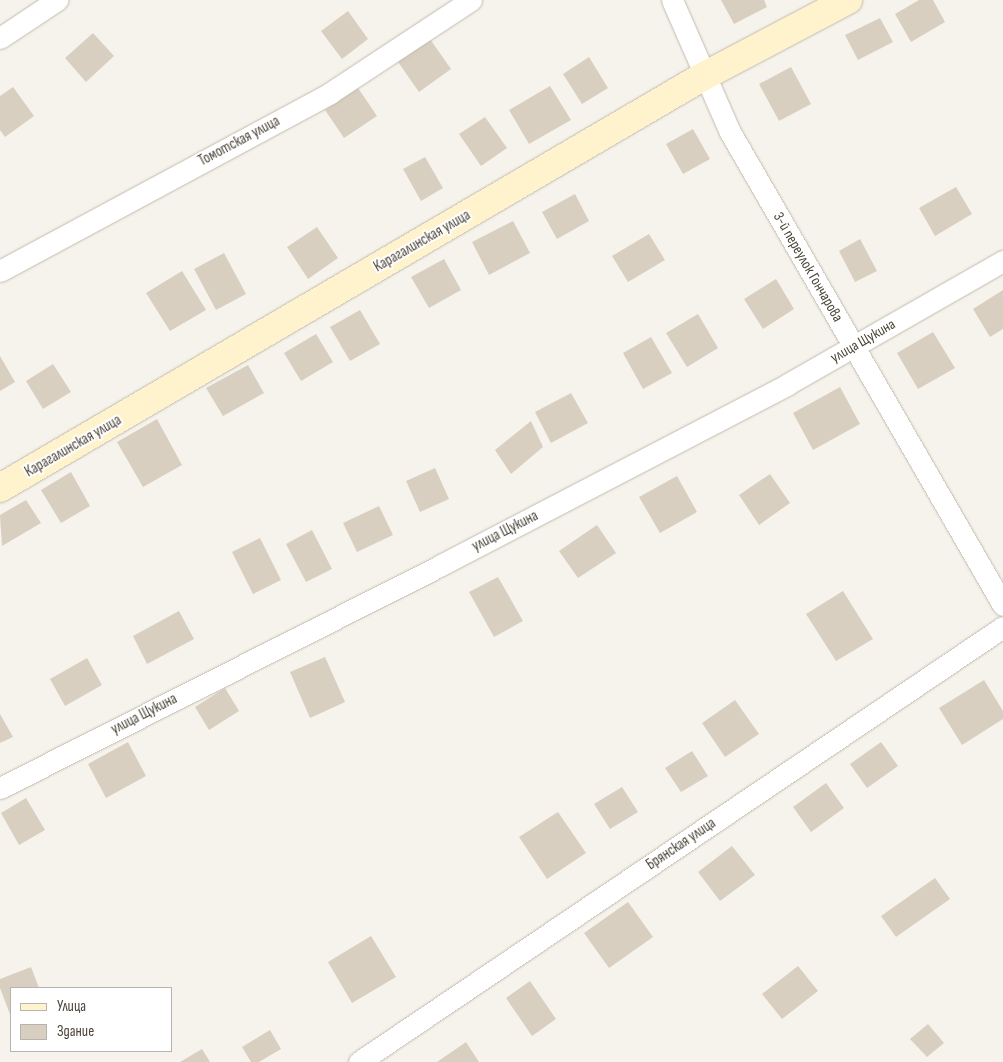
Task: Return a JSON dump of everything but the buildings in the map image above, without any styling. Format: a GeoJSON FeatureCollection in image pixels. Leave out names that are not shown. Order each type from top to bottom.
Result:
{"type":"FeatureCollection","features":[{"type":"Feature","properties":{"kind":"street"},"geometry":{"type":"LineString","coordinates":[[0,38],[57,0]]}},
{"type":"Feature","properties":{"kind":"street","name":"Томотская улица"},"geometry":{"type":"LineString","coordinates":[[0,271],[330,93],[471,0]]}},
{"type":"Feature","properties":{"kind":"street","name":"3-й переулок Гончарова"},"geometry":{"type":"LineString","coordinates":[[672,0],[730,132],[1003,605]]}},
{"type":"Feature","properties":{"kind":"street","name":"Карагалинская улица"},"geometry":{"type":"LineString","coordinates":[[0,488],[704,76],[848,0]]}},
{"type":"Feature","properties":{"kind":"street","name":"улица Щукина"},"geometry":{"type":"LineString","coordinates":[[0,788],[450,560],[788,384],[1003,260]]}},
{"type":"Feature","properties":{"kind":"street","name":"Брянская улица"},"geometry":{"type":"LineString","coordinates":[[359,1062],[1003,627]]}}]}
